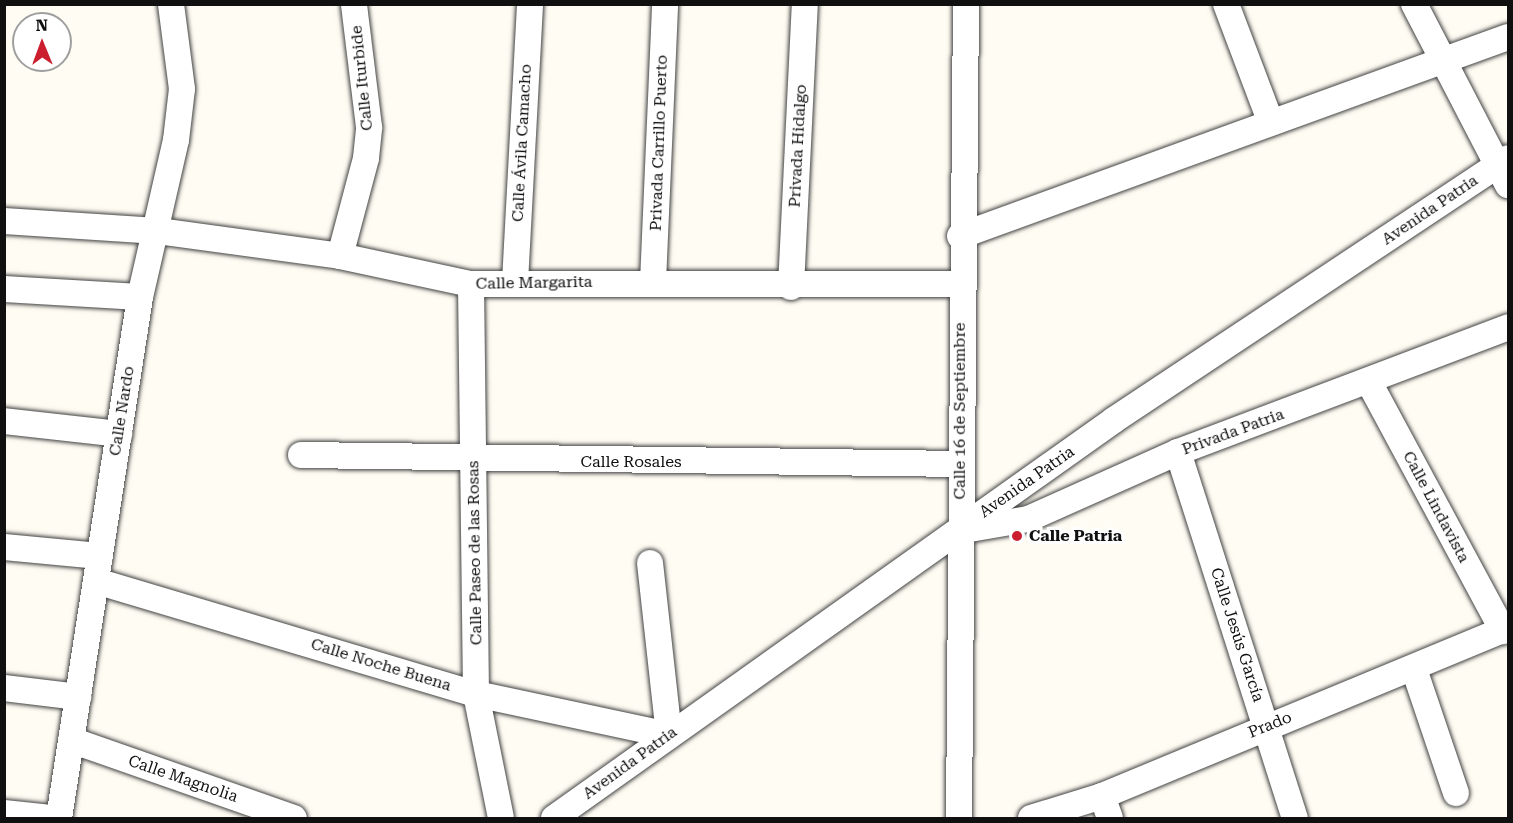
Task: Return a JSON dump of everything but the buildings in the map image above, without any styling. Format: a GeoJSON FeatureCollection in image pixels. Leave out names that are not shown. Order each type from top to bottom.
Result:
{"type":"FeatureCollection","features":[{"type":"Feature","properties":{"kind":"street","name":"Calle Nardo"},"geometry":{"type":"LineString","coordinates":[[59,819],[140,297],[158,231],[182,89],[171,4]]}},
{"type":"Feature","properties":{"kind":"street","name":"Calle Iturbide"},"geometry":{"type":"LineString","coordinates":[[340,256],[366,158],[369,127],[354,4]]}},
{"type":"Feature","properties":{"kind":"street","name":"Calle Ávila Camacho"},"geometry":{"type":"LineString","coordinates":[[515,282],[530,4]]}},
{"type":"Feature","properties":{"kind":"street","name":"Privada Carrillo Puerto"},"geometry":{"type":"LineString","coordinates":[[653,282],[665,4]]}},
{"type":"Feature","properties":{"kind":"street","name":"Privada Hidalgo"},"geometry":{"type":"LineString","coordinates":[[791,287],[805,4]]}},
{"type":"Feature","properties":{"kind":"street","name":"Calle 16 de Septiembre"},"geometry":{"type":"LineString","coordinates":[[959,819],[958,531],[962,464],[960,236],[966,4]]}},
{"type":"Feature","properties":{"kind":"street"},"geometry":{"type":"LineString","coordinates":[[1226,4],[1271,123]]}},
{"type":"Feature","properties":{"kind":"street"},"geometry":{"type":"LineString","coordinates":[[1414,4],[1505,169]]}},
{"type":"Feature","properties":{"kind":"street"},"geometry":{"type":"LineString","coordinates":[[960,236],[1509,37]]}},
{"type":"Feature","properties":{"kind":"street","name":"Avenida Patria"},"geometry":{"type":"LineString","coordinates":[[554,819],[958,531],[1505,169]]}},
{"type":"Feature","properties":{"kind":"street","name":"Calle Margarita"},"geometry":{"type":"LineString","coordinates":[[4,221],[158,231],[340,256],[471,284],[653,282],[791,287],[960,284]]}},
{"type":"Feature","properties":{"kind":"street","name":"Calle Paseo de las Rosas"},"geometry":{"type":"LineString","coordinates":[[471,284],[476,694],[501,819]]}},
{"type":"Feature","properties":{"kind":"street"},"geometry":{"type":"LineString","coordinates":[[4,288],[140,297]]}},
{"type":"Feature","properties":{"kind":"street","name":"Privada Patria"},"geometry":{"type":"LineString","coordinates":[[958,531],[1028,519],[1178,452],[1369,382],[1509,327]]}},
{"type":"Feature","properties":{"kind":"street","name":"Calle Lindavista"},"geometry":{"type":"LineString","coordinates":[[1369,382],[1506,629]]}},
{"type":"Feature","properties":{"kind":"street"},"geometry":{"type":"LineString","coordinates":[[4,421],[119,434]]}},
{"type":"Feature","properties":{"kind":"street","name":"Calle Jesús García"},"geometry":{"type":"LineString","coordinates":[[1178,452],[1295,819]]}},
{"type":"Feature","properties":{"kind":"street","name":"Calle Rosales"},"geometry":{"type":"LineString","coordinates":[[300,455],[474,461],[962,464]]}},
{"type":"Feature","properties":{"kind":"street"},"geometry":{"type":"LineString","coordinates":[[4,547],[100,556]]}},
{"type":"Feature","properties":{"kind":"street"},"geometry":{"type":"LineString","coordinates":[[650,563],[669,735]]}},
{"type":"Feature","properties":{"kind":"street","name":"Calle Noche Buena"},"geometry":{"type":"LineString","coordinates":[[96,581],[476,694],[669,735]]}},
{"type":"Feature","properties":{"kind":"street","name":"Prado"},"geometry":{"type":"LineString","coordinates":[[1031,819],[1106,807],[1266,727],[1414,669],[1506,629]]}},
{"type":"Feature","properties":{"kind":"street"},"geometry":{"type":"LineString","coordinates":[[1414,669],[1456,793]]}},
{"type":"Feature","properties":{"kind":"street"},"geometry":{"type":"LineString","coordinates":[[4,688],[78,697]]}},
{"type":"Feature","properties":{"kind":"street","name":"Calle Magnolia"},"geometry":{"type":"LineString","coordinates":[[71,740],[294,819]]}},
{"type":"Feature","properties":{"kind":"street"},"geometry":{"type":"LineString","coordinates":[[4,813],[51,819]]}},
{"type":"Feature","properties":{"kind":"place","name":"Calle Patria"},"geometry":{"type":"Point","coordinates":[1017,536]}}]}
